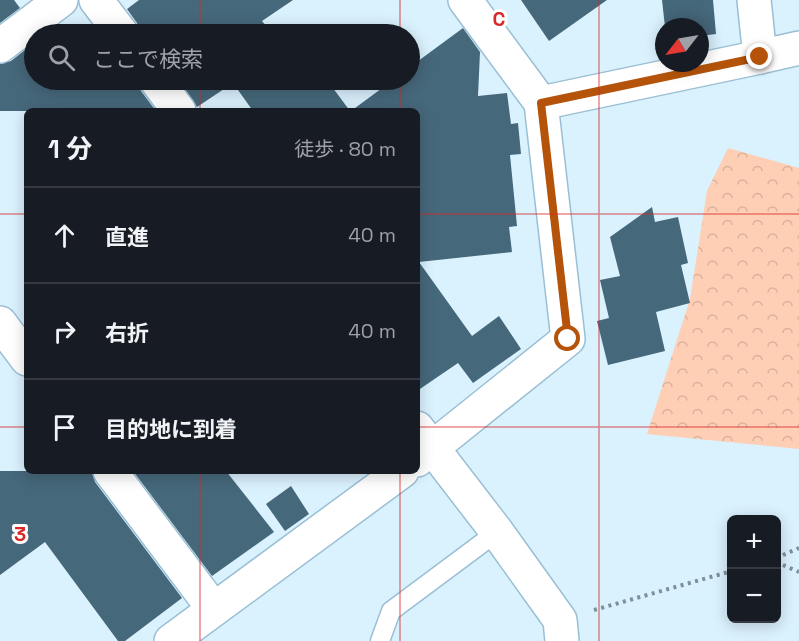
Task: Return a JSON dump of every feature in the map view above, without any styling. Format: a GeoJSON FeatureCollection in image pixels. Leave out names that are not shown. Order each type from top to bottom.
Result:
{"type":"FeatureCollection","features":[{"type":"Feature","properties":{"kind":"street"},"geometry":{"type":"LineString","coordinates":[[29,24],[61,0]]}},
{"type":"Feature","properties":{"kind":"street"},"geometry":{"type":"LineString","coordinates":[[96,0],[114,24]]}},
{"type":"Feature","properties":{"kind":"street"},"geometry":{"type":"LineString","coordinates":[[465,0],[541,103],[568,339],[422,446],[497,532],[561,631]]}},
{"type":"Feature","properties":{"kind":"street"},"geometry":{"type":"LineString","coordinates":[[754,0],[760,57]]}},
{"type":"Feature","properties":{"kind":"street"},"geometry":{"type":"LineString","coordinates":[[0,46],[24,28]]}},
{"type":"Feature","properties":{"kind":"street"},"geometry":{"type":"LineString","coordinates":[[541,103],[799,48]]}},
{"type":"Feature","properties":{"kind":"street"},"geometry":{"type":"LineString","coordinates":[[163,90],[177,108]]}},
{"type":"Feature","properties":{"kind":"street"},"geometry":{"type":"LineString","coordinates":[[0,323],[24,355]]}},
{"type":"Feature","properties":{"kind":"street"},"geometry":{"type":"LineString","coordinates":[[112,474],[213,608]]}},
{"type":"Feature","properties":{"kind":"street"},"geometry":{"type":"LineString","coordinates":[[171,641],[398,474]]}},
{"type":"Feature","properties":{"kind":"lane"},"geometry":{"type":"LineString","coordinates":[[380,641],[391,611],[497,532]]}},
{"type":"Feature","properties":{"kind":"path"},"geometry":{"type":"LineString","coordinates":[[781,556],[799,548]]}},
{"type":"Feature","properties":{"kind":"path"},"geometry":{"type":"LineString","coordinates":[[781,564],[799,572]]}},
{"type":"Feature","properties":{"kind":"path"},"geometry":{"type":"LineString","coordinates":[[561,631],[727,573]]}},
{"type":"Feature","properties":{"kind":"green space"},"geometry":{"type":"Polygon","coordinates":[[[728,148],[799,168],[799,449],[647,434],[690,299],[707,191],[728,148]]]}},
{"type":"Feature","properties":{"kind":"building"},"geometry":{"type":"Polygon","coordinates":[[[0,0],[14,0],[20,8],[0,23],[0,0]]]}},
{"type":"Feature","properties":{"kind":"building"},"geometry":{"type":"Polygon","coordinates":[[[139,0],[293,0],[262,21],[265,24],[137,24],[127,9],[139,0]]]}},
{"type":"Feature","properties":{"kind":"building"},"geometry":{"type":"Polygon","coordinates":[[[521,0],[607,0],[549,41],[521,0]]]}},
{"type":"Feature","properties":{"kind":"building"},"geometry":{"type":"Polygon","coordinates":[[[662,0],[713,0],[716,34],[709,35],[709,18],[664,18],[662,0]]]}},
{"type":"Feature","properties":{"kind":"building"},"geometry":{"type":"Polygon","coordinates":[[[463,28],[480,52],[478,96],[507,93],[511,124],[518,123],[521,154],[510,155],[517,226],[509,227],[512,252],[420,262],[420,108],[355,108],[379,90],[420,90],[420,60],[463,28]]]}},
{"type":"Feature","properties":{"kind":"building"},"geometry":{"type":"Polygon","coordinates":[[[24,51],[24,90],[141,90],[154,108],[24,108],[24,111],[0,111],[0,64],[11,61],[24,51]]]}},
{"type":"Feature","properties":{"kind":"building"},"geometry":{"type":"Polygon","coordinates":[[[186,90],[222,90],[197,107],[186,90]]]}},
{"type":"Feature","properties":{"kind":"building"},"geometry":{"type":"Polygon","coordinates":[[[238,90],[334,90],[348,108],[251,108],[238,90]]]}},
{"type":"Feature","properties":{"kind":"building"},"geometry":{"type":"Polygon","coordinates":[[[652,207],[655,222],[678,217],[688,263],[681,265],[690,303],[656,312],[665,351],[608,365],[597,321],[609,318],[600,280],[620,276],[610,237],[652,207]]]}},
{"type":"Feature","properties":{"kind":"building"},"geometry":{"type":"Polygon","coordinates":[[[420,263],[472,336],[499,316],[521,349],[473,383],[458,363],[420,389],[420,263]]]}},
{"type":"Feature","properties":{"kind":"building"},"geometry":{"type":"Polygon","coordinates":[[[0,471],[24,471],[24,474],[93,474],[95,482],[182,598],[125,641],[118,641],[45,542],[0,575],[0,471]]]}},
{"type":"Feature","properties":{"kind":"building"},"geometry":{"type":"Polygon","coordinates":[[[135,474],[228,474],[274,532],[212,576],[135,474]]]}},
{"type":"Feature","properties":{"kind":"building"},"geometry":{"type":"Polygon","coordinates":[[[291,486],[309,514],[285,531],[266,504],[291,486]]]}},
{"type":"Feature","properties":{"kind":"route"},"geometry":{"type":"LineString","coordinates":[[568,339],[541,103],[760,57]]}}]}
